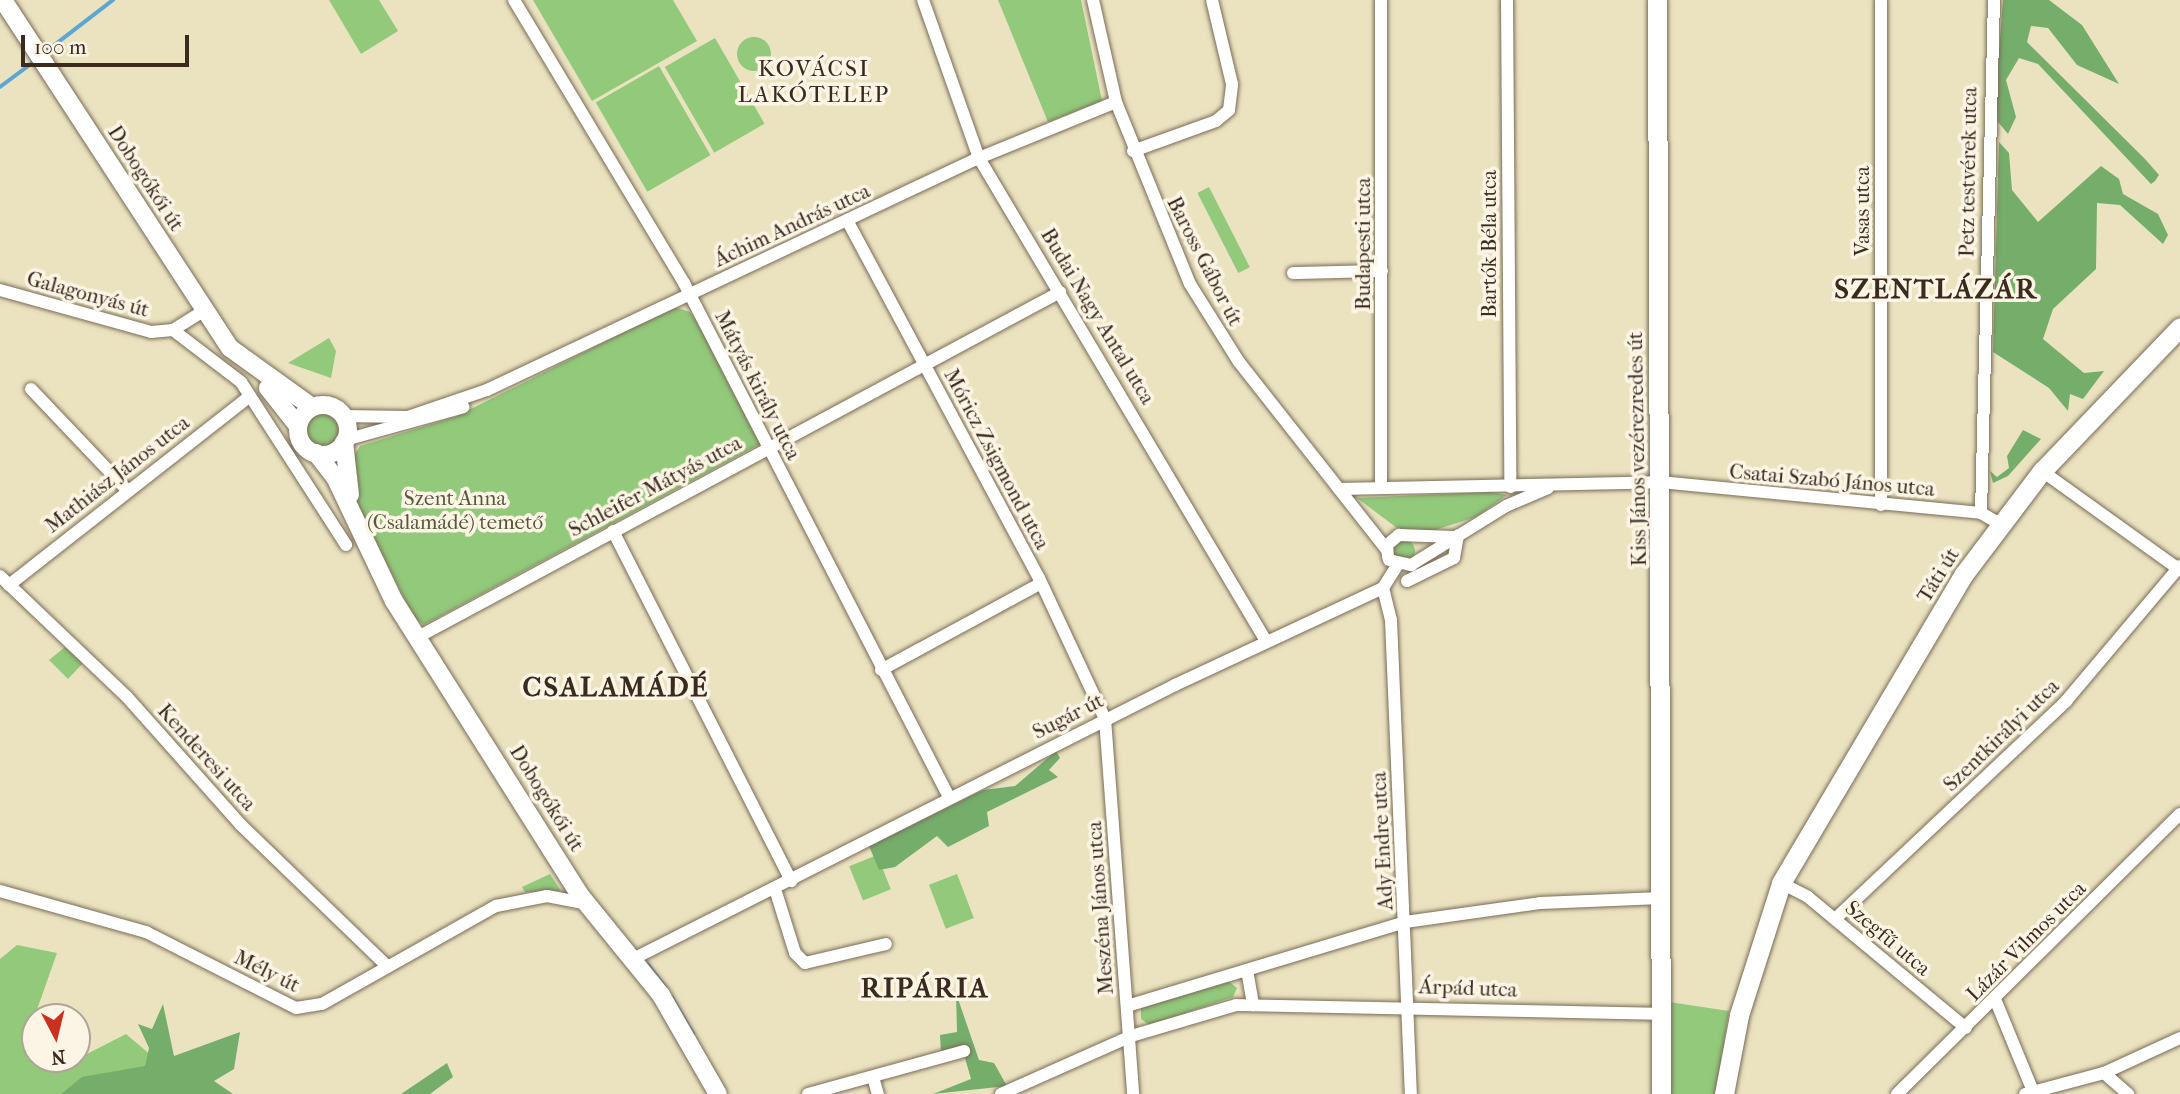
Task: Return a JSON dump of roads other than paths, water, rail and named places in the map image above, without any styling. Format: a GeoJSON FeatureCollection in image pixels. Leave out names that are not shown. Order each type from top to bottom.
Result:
{"type":"FeatureCollection","features":[{"type":"Feature","properties":{"kind":"main road","name":"Dobogókői út"},"geometry":{"type":"LineString","coordinates":[[3,0],[204,311],[298,426]]}},
{"type":"Feature","properties":{"kind":"main road","name":"Kiss János vezérezredes út"},"geometry":{"type":"LineString","coordinates":[[1657,0],[1661,1094]]}},
{"type":"Feature","properties":{"kind":"main road","name":"Táti út"},"geometry":{"type":"LineString","coordinates":[[1724,1094],[1739,1015],[1781,883],[1990,518],[2042,471],[2180,327]]}},
{"type":"Feature","properties":{"kind":"main road","name":"Dobogókői út"},"geometry":{"type":"LineString","coordinates":[[258,374],[312,407]]}},
{"type":"Feature","properties":{"kind":"main road"},"geometry":{"type":"LineString","coordinates":[[312,407],[332,407],[344,416],[344,441],[333,452],[316,453],[302,443],[298,426],[312,407]]}},
{"type":"Feature","properties":{"kind":"main road","name":"Dobogókői út"},"geometry":{"type":"LineString","coordinates":[[344,441],[354,515]]}},
{"type":"Feature","properties":{"kind":"main road","name":"Dobogókői út"},"geometry":{"type":"LineString","coordinates":[[316,453],[354,515],[377,570],[418,637],[588,905],[661,995],[718,1094]]}},
{"type":"Feature","properties":{"kind":"street","name":"Mátyás király utca"},"geometry":{"type":"LineString","coordinates":[[514,0],[690,293],[881,670],[949,797]]}},
{"type":"Feature","properties":{"kind":"street","name":"Budai Nagy Antal utca"},"geometry":{"type":"LineString","coordinates":[[923,0],[979,158],[1266,641]]}},
{"type":"Feature","properties":{"kind":"street","name":"Baross Gábor út"},"geometry":{"type":"LineString","coordinates":[[1093,0],[1116,102],[1133,151],[1173,247],[1218,332],[1365,519]]}},
{"type":"Feature","properties":{"kind":"street"},"geometry":{"type":"LineString","coordinates":[[1133,151],[1216,121],[1229,110],[1232,84],[1212,0]]}},
{"type":"Feature","properties":{"kind":"street","name":"Budapesti utca"},"geometry":{"type":"LineString","coordinates":[[1381,0],[1381,488]]}},
{"type":"Feature","properties":{"kind":"street","name":"Bartók Béla utca"},"geometry":{"type":"LineString","coordinates":[[1507,0],[1510,487]]}},
{"type":"Feature","properties":{"kind":"street","name":"Vasas utca"},"geometry":{"type":"LineString","coordinates":[[1881,0],[1881,505]]}},
{"type":"Feature","properties":{"kind":"street","name":"Petz testvérek utca"},"geometry":{"type":"LineString","coordinates":[[1990,518],[1994,0]]}},
{"type":"Feature","properties":{"kind":"street","name":"Áchim András utca"},"geometry":{"type":"LineString","coordinates":[[344,441],[445,416],[487,390],[690,293],[979,158],[1116,102]]}},
{"type":"Feature","properties":{"kind":"street","name":"Móricz Zsigmond utca"},"geometry":{"type":"LineString","coordinates":[[847,220],[1041,583],[1105,719]]}},
{"type":"Feature","properties":{"kind":"street"},"geometry":{"type":"LineString","coordinates":[[1293,273],[1382,271]]}},
{"type":"Feature","properties":{"kind":"street","name":"Galagonyás út"},"geometry":{"type":"LineString","coordinates":[[0,290],[140,329],[173,330],[204,311]]}},
{"type":"Feature","properties":{"kind":"street","name":"Schleifer Mátyás utca"},"geometry":{"type":"LineString","coordinates":[[418,637],[924,362],[1060,292]]}},
{"type":"Feature","properties":{"kind":"street"},"geometry":{"type":"LineString","coordinates":[[173,330],[233,374],[250,396],[345,545]]}},
{"type":"Feature","properties":{"kind":"street"},"geometry":{"type":"LineString","coordinates":[[31,389],[125,488]]}},
{"type":"Feature","properties":{"kind":"street","name":"Áchim András utca"},"geometry":{"type":"LineString","coordinates":[[344,416],[396,419],[487,390]]}},
{"type":"Feature","properties":{"kind":"street","name":"Mathiász János utca"},"geometry":{"type":"LineString","coordinates":[[5,581],[250,396]]}},
{"type":"Feature","properties":{"kind":"street"},"geometry":{"type":"LineString","coordinates":[[2042,471],[2179,569]]}},
{"type":"Feature","properties":{"kind":"street"},"geometry":{"type":"LineString","coordinates":[[1339,489],[1660,482]]}},
{"type":"Feature","properties":{"kind":"street","name":"Csatai Szabó János utca"},"geometry":{"type":"LineString","coordinates":[[1660,482],[1990,518]]}},
{"type":"Feature","properties":{"kind":"street"},"geometry":{"type":"LineString","coordinates":[[1391,559],[1418,558],[1555,485]]}},
{"type":"Feature","properties":{"kind":"street"},"geometry":{"type":"LineString","coordinates":[[1365,519],[1394,537],[1456,536]]}},
{"type":"Feature","properties":{"kind":"street"},"geometry":{"type":"LineString","coordinates":[[1365,519],[1391,559]]}},
{"type":"Feature","properties":{"kind":"street"},"geometry":{"type":"LineString","coordinates":[[613,531],[791,880]]}},
{"type":"Feature","properties":{"kind":"street"},"geometry":{"type":"LineString","coordinates":[[1409,536],[1418,558]]}},
{"type":"Feature","properties":{"kind":"street"},"geometry":{"type":"LineString","coordinates":[[1407,581],[1454,558],[1456,536]]}},
{"type":"Feature","properties":{"kind":"street"},"geometry":{"type":"LineString","coordinates":[[1383,587],[1394,537]]}},
{"type":"Feature","properties":{"kind":"street","name":"Szentkirályi utca"},"geometry":{"type":"LineString","coordinates":[[1835,919],[2066,701],[2179,569]]}},
{"type":"Feature","properties":{"kind":"street","name":"Kenderesi utca"},"geometry":{"type":"LineString","coordinates":[[5,581],[127,697],[241,825],[385,964]]}},
{"type":"Feature","properties":{"kind":"street"},"geometry":{"type":"LineString","coordinates":[[881,670],[1041,583]]}},
{"type":"Feature","properties":{"kind":"street","name":"Sugár út"},"geometry":{"type":"LineString","coordinates":[[631,960],[1105,719],[1383,587]]}},
{"type":"Feature","properties":{"kind":"street","name":"Ady Endre utca"},"geometry":{"type":"LineString","coordinates":[[1383,587],[1391,620],[1411,1094]]}},
{"type":"Feature","properties":{"kind":"street","name":"Meszéna János utca"},"geometry":{"type":"LineString","coordinates":[[1105,719],[1131,1036],[1133,1094]]}},
{"type":"Feature","properties":{"kind":"street","name":"Lázár Vilmos utca"},"geometry":{"type":"LineString","coordinates":[[1897,1094],[2180,814]]}},
{"type":"Feature","properties":{"kind":"street","name":"Szegfű utca"},"geometry":{"type":"LineString","coordinates":[[1781,883],[1835,919],[1966,1028]]}},
{"type":"Feature","properties":{"kind":"street"},"geometry":{"type":"LineString","coordinates":[[775,889],[795,953],[805,963],[886,944]]}},
{"type":"Feature","properties":{"kind":"street","name":"Mély út"},"geometry":{"type":"LineString","coordinates":[[0,891],[146,932],[296,1008],[322,1004],[385,964],[496,906],[547,896],[588,905]]}},
{"type":"Feature","properties":{"kind":"street"},"geometry":{"type":"LineString","coordinates":[[1127,1006],[1405,922],[1540,903],[1661,898]]}},
{"type":"Feature","properties":{"kind":"street"},"geometry":{"type":"LineString","coordinates":[[1247,970],[1253,1005]]}},
{"type":"Feature","properties":{"kind":"street"},"geometry":{"type":"LineString","coordinates":[[1996,999],[2029,1093],[2104,1073],[2180,1038]]}},
{"type":"Feature","properties":{"kind":"street","name":"Árpád utca"},"geometry":{"type":"LineString","coordinates":[[1001,1094],[1131,1036],[1200,1010],[1253,1005],[1409,1005],[1661,1014]]}},
{"type":"Feature","properties":{"kind":"street"},"geometry":{"type":"LineString","coordinates":[[808,1094],[964,1051]]}},
{"type":"Feature","properties":{"kind":"street"},"geometry":{"type":"LineString","coordinates":[[2104,1073],[2129,1094]]}},
{"type":"Feature","properties":{"kind":"street"},"geometry":{"type":"LineString","coordinates":[[873,1077],[878,1094]]}},
{"type":"Feature","properties":{"kind":"waterway"},"geometry":{"type":"LineString","coordinates":[[43,54],[113,0]]}},
{"type":"Feature","properties":{"kind":"waterway"},"geometry":{"type":"LineString","coordinates":[[0,87],[35,61]]}},
{"type":"Feature","properties":{"kind":"waterway"},"geometry":{"type":"LineString","coordinates":[[648,964],[666,988]]}},
{"type":"Feature","properties":{"kind":"waterway"},"geometry":{"type":"LineString","coordinates":[[672,997],[693,1033]]}},
{"type":"Feature","properties":{"kind":"district","name":"KOVÁCSI LAKÓTELEP"},"geometry":{"type":"Point","coordinates":[814,82]}},
{"type":"Feature","properties":{"kind":"district","name":"SZENTLÁZÁR"},"geometry":{"type":"Point","coordinates":[1936,289]}},
{"type":"Feature","properties":{"kind":"district","name":"CSALAMÁDÉ"},"geometry":{"type":"Point","coordinates":[616,687]}},
{"type":"Feature","properties":{"kind":"district","name":"RIPÁRIA"},"geometry":{"type":"Point","coordinates":[925,988]}},
{"type":"Feature","properties":{"kind":"park label","name":"Szent Anna (Csalamádé) temető"},"geometry":{"type":"Point","coordinates":[455,510]}}]}
